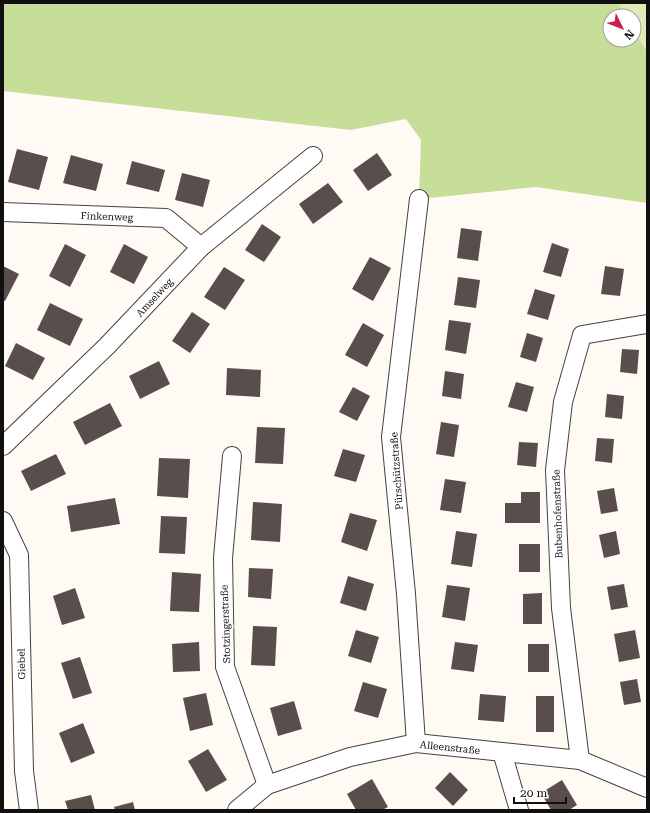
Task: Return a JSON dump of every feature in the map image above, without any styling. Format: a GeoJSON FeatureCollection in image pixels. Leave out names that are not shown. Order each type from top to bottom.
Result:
{"type":"FeatureCollection","features":[{"type":"Feature","properties":{"kind":"street","name":"Amselweg"},"geometry":{"type":"LineString","coordinates":[[3,446],[107,346],[201,247],[313,156]]}},
{"type":"Feature","properties":{"kind":"street","name":"Pürschützstraße"},"geometry":{"type":"LineString","coordinates":[[416,743],[406,594],[391,436],[419,199]]}},
{"type":"Feature","properties":{"kind":"street","name":"Finkenweg"},"geometry":{"type":"LineString","coordinates":[[3,212],[166,218],[201,247]]}},
{"type":"Feature","properties":{"kind":"street","name":"Bubenhofenstraße"},"geometry":{"type":"LineString","coordinates":[[580,760],[561,608],[555,470],[563,402],[582,335],[647,324]]}},
{"type":"Feature","properties":{"kind":"street","name":"Stotzingerstraße"},"geometry":{"type":"LineString","coordinates":[[232,456],[223,558],[225,667],[267,785]]}},
{"type":"Feature","properties":{"kind":"street","name":"Giebel"},"geometry":{"type":"LineString","coordinates":[[3,521],[19,555],[24,771],[29,810]]}},
{"type":"Feature","properties":{"kind":"street","name":"Alleenstraße"},"geometry":{"type":"LineString","coordinates":[[237,810],[267,785],[350,757],[416,743],[580,760],[647,788]]}},
{"type":"Feature","properties":{"kind":"street"},"geometry":{"type":"LineString","coordinates":[[502,752],[519,810]]}},
{"type":"Feature","properties":{"kind":"green space"},"geometry":{"type":"Polygon","coordinates":[[[3,3],[618,3],[621,8],[602,8],[602,48],[642,48],[642,44],[647,52],[647,203],[536,187],[419,199],[421,140],[406,119],[351,130],[3,91],[3,3]]]}},
{"type":"Feature","properties":{"kind":"green space"},"geometry":{"type":"Polygon","coordinates":[[[618,3],[647,3],[647,52],[642,44],[642,8],[621,8],[618,3]]]}},
{"type":"Feature","properties":{"kind":"building"},"geometry":{"type":"Polygon","coordinates":[[[17,149],[48,157],[39,190],[8,182],[17,149]]]}},
{"type":"Feature","properties":{"kind":"building"},"geometry":{"type":"Polygon","coordinates":[[[377,153],[392,175],[368,191],[353,170],[377,153]]]}},
{"type":"Feature","properties":{"kind":"building"},"geometry":{"type":"Polygon","coordinates":[[[71,155],[103,164],[96,191],[63,183],[71,155]]]}},
{"type":"Feature","properties":{"kind":"building"},"geometry":{"type":"Polygon","coordinates":[[[132,161],[165,170],[159,192],[126,184],[132,161]]]}},
{"type":"Feature","properties":{"kind":"building"},"geometry":{"type":"Polygon","coordinates":[[[182,173],[210,180],[203,207],[175,200],[182,173]]]}},
{"type":"Feature","properties":{"kind":"building"},"geometry":{"type":"Polygon","coordinates":[[[328,183],[343,202],[313,224],[299,204],[328,183]]]}},
{"type":"Feature","properties":{"kind":"building"},"geometry":{"type":"Polygon","coordinates":[[[262,224],[281,237],[264,262],[245,250],[262,224]]]}},
{"type":"Feature","properties":{"kind":"building"},"geometry":{"type":"Polygon","coordinates":[[[461,228],[482,231],[478,261],[457,258],[461,228]]]}},
{"type":"Feature","properties":{"kind":"building"},"geometry":{"type":"Polygon","coordinates":[[[552,243],[569,249],[561,277],[543,272],[552,243]]]}},
{"type":"Feature","properties":{"kind":"building"},"geometry":{"type":"Polygon","coordinates":[[[65,244],[86,255],[70,287],[49,276],[65,244]]]}},
{"type":"Feature","properties":{"kind":"building"},"geometry":{"type":"Polygon","coordinates":[[[124,244],[148,257],[134,284],[110,272],[124,244]]]}},
{"type":"Feature","properties":{"kind":"building"},"geometry":{"type":"Polygon","coordinates":[[[370,257],[391,268],[373,301],[352,289],[370,257]]]}},
{"type":"Feature","properties":{"kind":"building"},"geometry":{"type":"Polygon","coordinates":[[[3,266],[19,274],[5,301],[3,300],[3,266]]]}},
{"type":"Feature","properties":{"kind":"building"},"geometry":{"type":"Polygon","coordinates":[[[605,266],[624,269],[620,296],[601,294],[605,266]]]}},
{"type":"Feature","properties":{"kind":"building"},"geometry":{"type":"Polygon","coordinates":[[[224,267],[245,280],[225,310],[204,297],[224,267]]]}},
{"type":"Feature","properties":{"kind":"building"},"geometry":{"type":"Polygon","coordinates":[[[458,277],[480,280],[476,308],[454,305],[458,277]]]}},
{"type":"Feature","properties":{"kind":"building"},"geometry":{"type":"Polygon","coordinates":[[[535,289],[555,295],[548,320],[527,314],[535,289]]]}},
{"type":"Feature","properties":{"kind":"building"},"geometry":{"type":"Polygon","coordinates":[[[50,303],[83,319],[70,346],[37,330],[50,303]]]}},
{"type":"Feature","properties":{"kind":"building"},"geometry":{"type":"Polygon","coordinates":[[[192,312],[210,324],[190,353],[172,341],[192,312]]]}},
{"type":"Feature","properties":{"kind":"building"},"geometry":{"type":"Polygon","coordinates":[[[449,320],[471,323],[466,354],[445,350],[449,320]]]}},
{"type":"Feature","properties":{"kind":"building"},"geometry":{"type":"Polygon","coordinates":[[[363,323],[384,335],[367,367],[345,355],[363,323]]]}},
{"type":"Feature","properties":{"kind":"building"},"geometry":{"type":"Polygon","coordinates":[[[527,333],[543,338],[536,362],[520,357],[527,333]]]}},
{"type":"Feature","properties":{"kind":"building"},"geometry":{"type":"Polygon","coordinates":[[[16,343],[45,358],[33,380],[5,366],[16,343]]]}},
{"type":"Feature","properties":{"kind":"building"},"geometry":{"type":"Polygon","coordinates":[[[622,349],[639,350],[637,374],[620,372],[622,349]]]}},
{"type":"Feature","properties":{"kind":"building"},"geometry":{"type":"Polygon","coordinates":[[[159,361],[170,384],[140,399],[129,376],[159,361]]]}},
{"type":"Feature","properties":{"kind":"building"},"geometry":{"type":"Polygon","coordinates":[[[227,368],[261,370],[260,397],[226,395],[227,368]]]}},
{"type":"Feature","properties":{"kind":"building"},"geometry":{"type":"Polygon","coordinates":[[[445,371],[464,374],[461,399],[442,396],[445,371]]]}},
{"type":"Feature","properties":{"kind":"building"},"geometry":{"type":"Polygon","coordinates":[[[516,382],[534,387],[527,412],[508,407],[516,382]]]}},
{"type":"Feature","properties":{"kind":"building"},"geometry":{"type":"Polygon","coordinates":[[[353,387],[370,396],[357,421],[339,412],[353,387]]]}},
{"type":"Feature","properties":{"kind":"building"},"geometry":{"type":"Polygon","coordinates":[[[607,394],[624,396],[622,419],[605,417],[607,394]]]}},
{"type":"Feature","properties":{"kind":"building"},"geometry":{"type":"Polygon","coordinates":[[[110,403],[122,426],[85,445],[73,422],[110,403]]]}},
{"type":"Feature","properties":{"kind":"building"},"geometry":{"type":"Polygon","coordinates":[[[441,422],[459,425],[454,457],[436,454],[441,422]]]}},
{"type":"Feature","properties":{"kind":"building"},"geometry":{"type":"Polygon","coordinates":[[[257,427],[285,428],[283,464],[255,463],[257,427]]]}},
{"type":"Feature","properties":{"kind":"building"},"geometry":{"type":"Polygon","coordinates":[[[597,438],[614,439],[612,463],[595,461],[597,438]]]}},
{"type":"Feature","properties":{"kind":"building"},"geometry":{"type":"Polygon","coordinates":[[[519,442],[538,443],[536,467],[517,465],[519,442]]]}},
{"type":"Feature","properties":{"kind":"building"},"geometry":{"type":"Polygon","coordinates":[[[343,449],[365,455],[356,482],[334,476],[343,449]]]}},
{"type":"Feature","properties":{"kind":"building"},"geometry":{"type":"Polygon","coordinates":[[[56,454],[66,474],[31,491],[21,471],[56,454]]]}},
{"type":"Feature","properties":{"kind":"building"},"geometry":{"type":"Polygon","coordinates":[[[159,458],[190,459],[188,498],[157,496],[159,458]]]}},
{"type":"Feature","properties":{"kind":"building"},"geometry":{"type":"Polygon","coordinates":[[[445,479],[466,482],[461,513],[440,510],[445,479]]]}},
{"type":"Feature","properties":{"kind":"building"},"geometry":{"type":"Polygon","coordinates":[[[614,488],[618,511],[601,514],[597,491],[614,488]]]}},
{"type":"Feature","properties":{"kind":"building"},"geometry":{"type":"Polygon","coordinates":[[[521,492],[540,492],[540,523],[505,523],[505,503],[521,503],[521,492]]]}},
{"type":"Feature","properties":{"kind":"building"},"geometry":{"type":"Polygon","coordinates":[[[115,498],[120,524],[71,532],[67,506],[115,498]]]}},
{"type":"Feature","properties":{"kind":"building"},"geometry":{"type":"Polygon","coordinates":[[[253,502],[282,504],[280,542],[251,540],[253,502]]]}},
{"type":"Feature","properties":{"kind":"building"},"geometry":{"type":"Polygon","coordinates":[[[350,513],[377,520],[367,551],[341,542],[350,513]]]}},
{"type":"Feature","properties":{"kind":"building"},"geometry":{"type":"Polygon","coordinates":[[[161,516],[187,517],[185,554],[159,553],[161,516]]]}},
{"type":"Feature","properties":{"kind":"building"},"geometry":{"type":"Polygon","coordinates":[[[456,531],[477,534],[472,567],[451,564],[456,531]]]}},
{"type":"Feature","properties":{"kind":"building"},"geometry":{"type":"Polygon","coordinates":[[[616,531],[620,554],[604,558],[599,535],[616,531]]]}},
{"type":"Feature","properties":{"kind":"building"},"geometry":{"type":"Polygon","coordinates":[[[519,544],[540,544],[540,572],[519,572],[519,544]]]}},
{"type":"Feature","properties":{"kind":"building"},"geometry":{"type":"Polygon","coordinates":[[[249,568],[273,569],[271,599],[248,597],[249,568]]]}},
{"type":"Feature","properties":{"kind":"building"},"geometry":{"type":"Polygon","coordinates":[[[172,572],[201,574],[199,612],[170,611],[172,572]]]}},
{"type":"Feature","properties":{"kind":"building"},"geometry":{"type":"Polygon","coordinates":[[[348,576],[374,584],[366,611],[340,603],[348,576]]]}},
{"type":"Feature","properties":{"kind":"building"},"geometry":{"type":"Polygon","coordinates":[[[624,584],[628,607],[611,610],[607,587],[624,584]]]}},
{"type":"Feature","properties":{"kind":"building"},"geometry":{"type":"Polygon","coordinates":[[[447,585],[470,588],[465,621],[442,617],[447,585]]]}},
{"type":"Feature","properties":{"kind":"building"},"geometry":{"type":"Polygon","coordinates":[[[75,588],[85,618],[62,625],[53,596],[75,588]]]}},
{"type":"Feature","properties":{"kind":"building"},"geometry":{"type":"Polygon","coordinates":[[[542,593],[542,624],[523,624],[523,594],[542,593]]]}},
{"type":"Feature","properties":{"kind":"building"},"geometry":{"type":"Polygon","coordinates":[[[253,626],[277,627],[275,666],[251,665],[253,626]]]}},
{"type":"Feature","properties":{"kind":"building"},"geometry":{"type":"Polygon","coordinates":[[[356,630],[379,637],[371,663],[348,656],[356,630]]]}},
{"type":"Feature","properties":{"kind":"building"},"geometry":{"type":"Polygon","coordinates":[[[635,630],[640,658],[619,662],[614,634],[635,630]]]}},
{"type":"Feature","properties":{"kind":"building"},"geometry":{"type":"Polygon","coordinates":[[[199,642],[200,671],[173,672],[172,644],[199,642]]]}},
{"type":"Feature","properties":{"kind":"building"},"geometry":{"type":"Polygon","coordinates":[[[455,642],[478,645],[474,672],[451,669],[455,642]]]}},
{"type":"Feature","properties":{"kind":"building"},"geometry":{"type":"Polygon","coordinates":[[[528,644],[549,644],[549,672],[528,672],[528,644]]]}},
{"type":"Feature","properties":{"kind":"building"},"geometry":{"type":"Polygon","coordinates":[[[80,657],[92,693],[73,699],[61,663],[80,657]]]}},
{"type":"Feature","properties":{"kind":"building"},"geometry":{"type":"Polygon","coordinates":[[[637,679],[641,702],[624,705],[620,682],[637,679]]]}},
{"type":"Feature","properties":{"kind":"building"},"geometry":{"type":"Polygon","coordinates":[[[363,682],[387,689],[378,718],[354,711],[363,682]]]}},
{"type":"Feature","properties":{"kind":"building"},"geometry":{"type":"Polygon","coordinates":[[[206,693],[213,725],[190,731],[183,698],[206,693]]]}},
{"type":"Feature","properties":{"kind":"building"},"geometry":{"type":"Polygon","coordinates":[[[480,694],[506,696],[504,722],[478,720],[480,694]]]}},
{"type":"Feature","properties":{"kind":"building"},"geometry":{"type":"Polygon","coordinates":[[[536,696],[554,696],[554,732],[536,732],[536,696]]]}},
{"type":"Feature","properties":{"kind":"building"},"geometry":{"type":"Polygon","coordinates":[[[294,701],[302,729],[278,736],[270,708],[294,701]]]}},
{"type":"Feature","properties":{"kind":"building"},"geometry":{"type":"Polygon","coordinates":[[[83,723],[95,753],[71,763],[59,733],[83,723]]]}},
{"type":"Feature","properties":{"kind":"building"},"geometry":{"type":"Polygon","coordinates":[[[208,749],[227,780],[206,792],[188,761],[208,749]]]}},
{"type":"Feature","properties":{"kind":"building"},"geometry":{"type":"Polygon","coordinates":[[[450,772],[468,790],[453,806],[435,788],[450,772]]]}},
{"type":"Feature","properties":{"kind":"building"},"geometry":{"type":"Polygon","coordinates":[[[372,779],[388,807],[382,810],[356,810],[347,794],[372,779]]]}},
{"type":"Feature","properties":{"kind":"building"},"geometry":{"type":"Polygon","coordinates":[[[562,780],[577,805],[569,810],[551,810],[541,793],[562,780]]]}},
{"type":"Feature","properties":{"kind":"building"},"geometry":{"type":"Polygon","coordinates":[[[91,795],[95,810],[68,810],[65,801],[91,795]]]}},
{"type":"Feature","properties":{"kind":"building"},"geometry":{"type":"Polygon","coordinates":[[[133,802],[135,810],[115,810],[114,807],[133,802]]]}}]}
